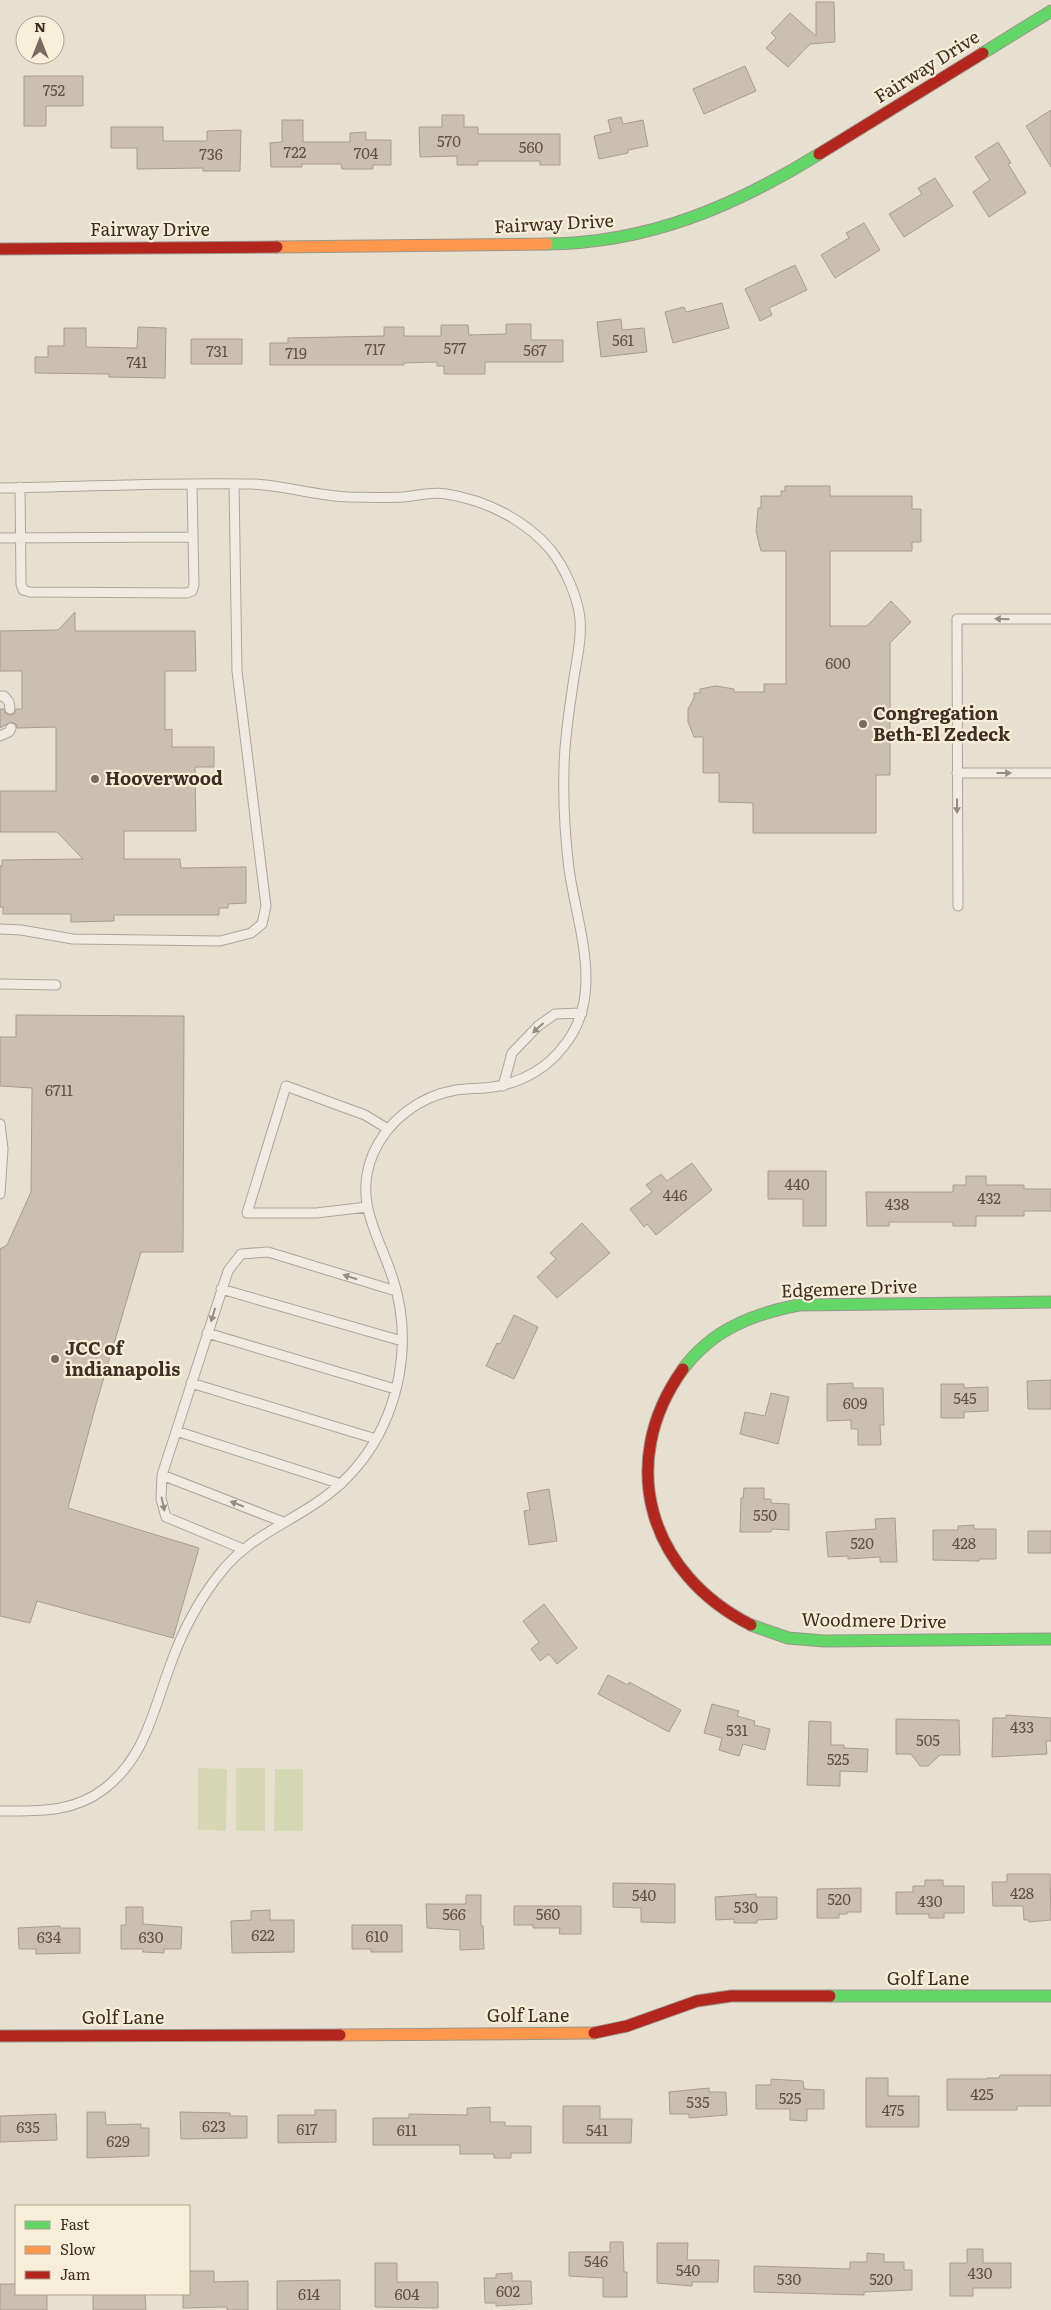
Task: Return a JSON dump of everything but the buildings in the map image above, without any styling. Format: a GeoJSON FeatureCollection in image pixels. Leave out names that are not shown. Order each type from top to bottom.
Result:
{"type":"FeatureCollection","features":[{"type":"Feature","properties":{"kind":"street","name":"Fairway Drive"},"geometry":{"type":"LineString","coordinates":[[0,249],[567,244],[608,241],[647,233],[701,217],[774,182],[1051,11]]}},
{"type":"Feature","properties":{"kind":"street","name":"Edgemere Drive"},"geometry":{"type":"LineString","coordinates":[[652,1435],[659,1410],[674,1380],[689,1361],[720,1332],[750,1317],[774,1309],[798,1306],[1051,1302]]}},
{"type":"Feature","properties":{"kind":"street","name":"Woodmere Drive"},"geometry":{"type":"LineString","coordinates":[[652,1435],[647,1485],[656,1524],[666,1546],[689,1579],[719,1607],[754,1627],[777,1635],[816,1641],[1051,1639]]}},
{"type":"Feature","properties":{"kind":"street","name":"Golf Lane"},"geometry":{"type":"LineString","coordinates":[[0,2036],[588,2034],[627,2026],[656,2014],[697,2001],[731,1996],[1051,1996]]}},
{"type":"Feature","properties":{"kind":"lane"},"geometry":{"type":"LineString","coordinates":[[20,487],[21,584],[23,590],[30,592],[187,593],[192,592],[194,585],[192,484]]}},
{"type":"Feature","properties":{"kind":"lane"},"geometry":{"type":"LineString","coordinates":[[0,929],[21,930],[73,939],[220,941],[251,933],[262,924],[266,906],[237,671],[234,484]]}},
{"type":"Feature","properties":{"kind":"lane"},"geometry":{"type":"LineString","coordinates":[[0,488],[259,484],[341,497],[403,497],[440,492],[485,504],[526,526],[554,553],[570,586],[580,614],[580,642],[572,688],[564,768],[566,831],[570,872],[586,959],[586,982],[579,1023],[568,1043],[548,1064],[503,1086],[461,1089],[434,1095],[417,1103],[388,1129],[372,1156],[366,1177],[367,1207],[369,1218],[396,1291],[403,1327],[395,1390],[376,1440],[355,1470],[341,1484],[307,1509],[283,1522],[243,1549],[226,1566],[197,1608],[182,1637],[169,1668],[147,1734],[138,1752],[125,1769],[105,1788],[78,1804],[57,1810],[0,1811]]}},
{"type":"Feature","properties":{"kind":"lane"},"geometry":{"type":"LineString","coordinates":[[0,538],[193,536]]}},
{"type":"Feature","properties":{"kind":"lane"},"geometry":{"type":"LineString","coordinates":[[958,906],[957,619],[1051,620]]}},
{"type":"Feature","properties":{"kind":"lane"},"geometry":{"type":"LineString","coordinates":[[0,696],[4,696],[9,702],[10,709]]}},
{"type":"Feature","properties":{"kind":"lane"},"geometry":{"type":"LineString","coordinates":[[0,736],[9,732],[11,728]]}},
{"type":"Feature","properties":{"kind":"lane"},"geometry":{"type":"LineString","coordinates":[[957,773],[1051,773]]}},
{"type":"Feature","properties":{"kind":"lane"},"geometry":{"type":"LineString","coordinates":[[0,984],[56,985]]}},
{"type":"Feature","properties":{"kind":"lane"},"geometry":{"type":"LineString","coordinates":[[503,1086],[512,1053],[538,1026],[555,1014],[582,1013]]}},
{"type":"Feature","properties":{"kind":"lane"},"geometry":{"type":"LineString","coordinates":[[367,1207],[316,1213],[247,1213],[286,1086],[365,1115],[388,1129]]}},
{"type":"Feature","properties":{"kind":"lane"},"geometry":{"type":"LineString","coordinates":[[0,1124],[4,1149],[0,1194]]}},
{"type":"Feature","properties":{"kind":"lane"},"geometry":{"type":"LineString","coordinates":[[243,1549],[166,1517],[161,1499],[162,1475],[228,1271],[242,1254],[268,1252],[396,1291]]}},
{"type":"Feature","properties":{"kind":"lane"},"geometry":{"type":"LineString","coordinates":[[221,1289],[402,1341]]}},
{"type":"Feature","properties":{"kind":"lane"},"geometry":{"type":"LineString","coordinates":[[208,1333],[395,1390]]}},
{"type":"Feature","properties":{"kind":"lane"},"geometry":{"type":"LineString","coordinates":[[191,1383],[376,1440]]}},
{"type":"Feature","properties":{"kind":"lane"},"geometry":{"type":"LineString","coordinates":[[176,1431],[341,1484]]}},
{"type":"Feature","properties":{"kind":"lane"},"geometry":{"type":"LineString","coordinates":[[162,1475],[283,1522]]}},
{"type":"Feature","properties":{"kind":"green space"},"geometry":{"type":"Polygon","coordinates":[[[198,1768],[227,1769],[226,1831],[198,1830],[198,1768]]]}},
{"type":"Feature","properties":{"kind":"green space"},"geometry":{"type":"Polygon","coordinates":[[[236,1768],[265,1768],[265,1831],[236,1831],[236,1768]]]}},
{"type":"Feature","properties":{"kind":"green space"},"geometry":{"type":"Polygon","coordinates":[[[275,1769],[303,1769],[303,1831],[274,1831],[275,1769]]]}},
{"type":"Feature","properties":{"kind":"traffic: fast"},"geometry":{"type":"LineString","coordinates":[[983,53],[1051,11]]}},
{"type":"Feature","properties":{"kind":"traffic: fast"},"geometry":{"type":"LineString","coordinates":[[547,244],[585,242],[621,237],[656,229],[690,218],[755,190],[819,154]]}},
{"type":"Feature","properties":{"kind":"traffic: fast"},"geometry":{"type":"LineString","coordinates":[[683,1369],[694,1355],[707,1344],[734,1326],[765,1313],[799,1305],[1051,1302]]}},
{"type":"Feature","properties":{"kind":"traffic: fast"},"geometry":{"type":"LineString","coordinates":[[751,1625],[788,1638],[824,1641],[1051,1639]]}},
{"type":"Feature","properties":{"kind":"traffic: fast"},"geometry":{"type":"LineString","coordinates":[[830,1996],[1051,1996]]}},
{"type":"Feature","properties":{"kind":"traffic: slow"},"geometry":{"type":"LineString","coordinates":[[277,247],[547,244]]}},
{"type":"Feature","properties":{"kind":"traffic: slow"},"geometry":{"type":"LineString","coordinates":[[340,2035],[594,2033]]}},
{"type":"Feature","properties":{"kind":"traffic: jam"},"geometry":{"type":"LineString","coordinates":[[819,154],[983,53]]}},
{"type":"Feature","properties":{"kind":"traffic: jam"},"geometry":{"type":"LineString","coordinates":[[0,249],[277,247]]}},
{"type":"Feature","properties":{"kind":"traffic: jam"},"geometry":{"type":"LineString","coordinates":[[683,1369],[662,1405],[651,1442],[648,1478],[654,1514],[667,1547],[688,1577],[716,1603],[751,1625]]}},
{"type":"Feature","properties":{"kind":"traffic: jam"},"geometry":{"type":"LineString","coordinates":[[594,2033],[627,2026],[697,2001],[731,1996],[830,1996]]}},
{"type":"Feature","properties":{"kind":"traffic: jam"},"geometry":{"type":"LineString","coordinates":[[0,2036],[340,2035]]}},
{"type":"Feature","properties":{"kind":"place","name":"Congregation Beth-El Zedeck"},"geometry":{"type":"Point","coordinates":[863,724]}},
{"type":"Feature","properties":{"kind":"place","name":"Hooverwood"},"geometry":{"type":"Point","coordinates":[95,779]}},
{"type":"Feature","properties":{"kind":"place","name":"JCC of indianapolis"},"geometry":{"type":"Point","coordinates":[55,1359]}}]}
